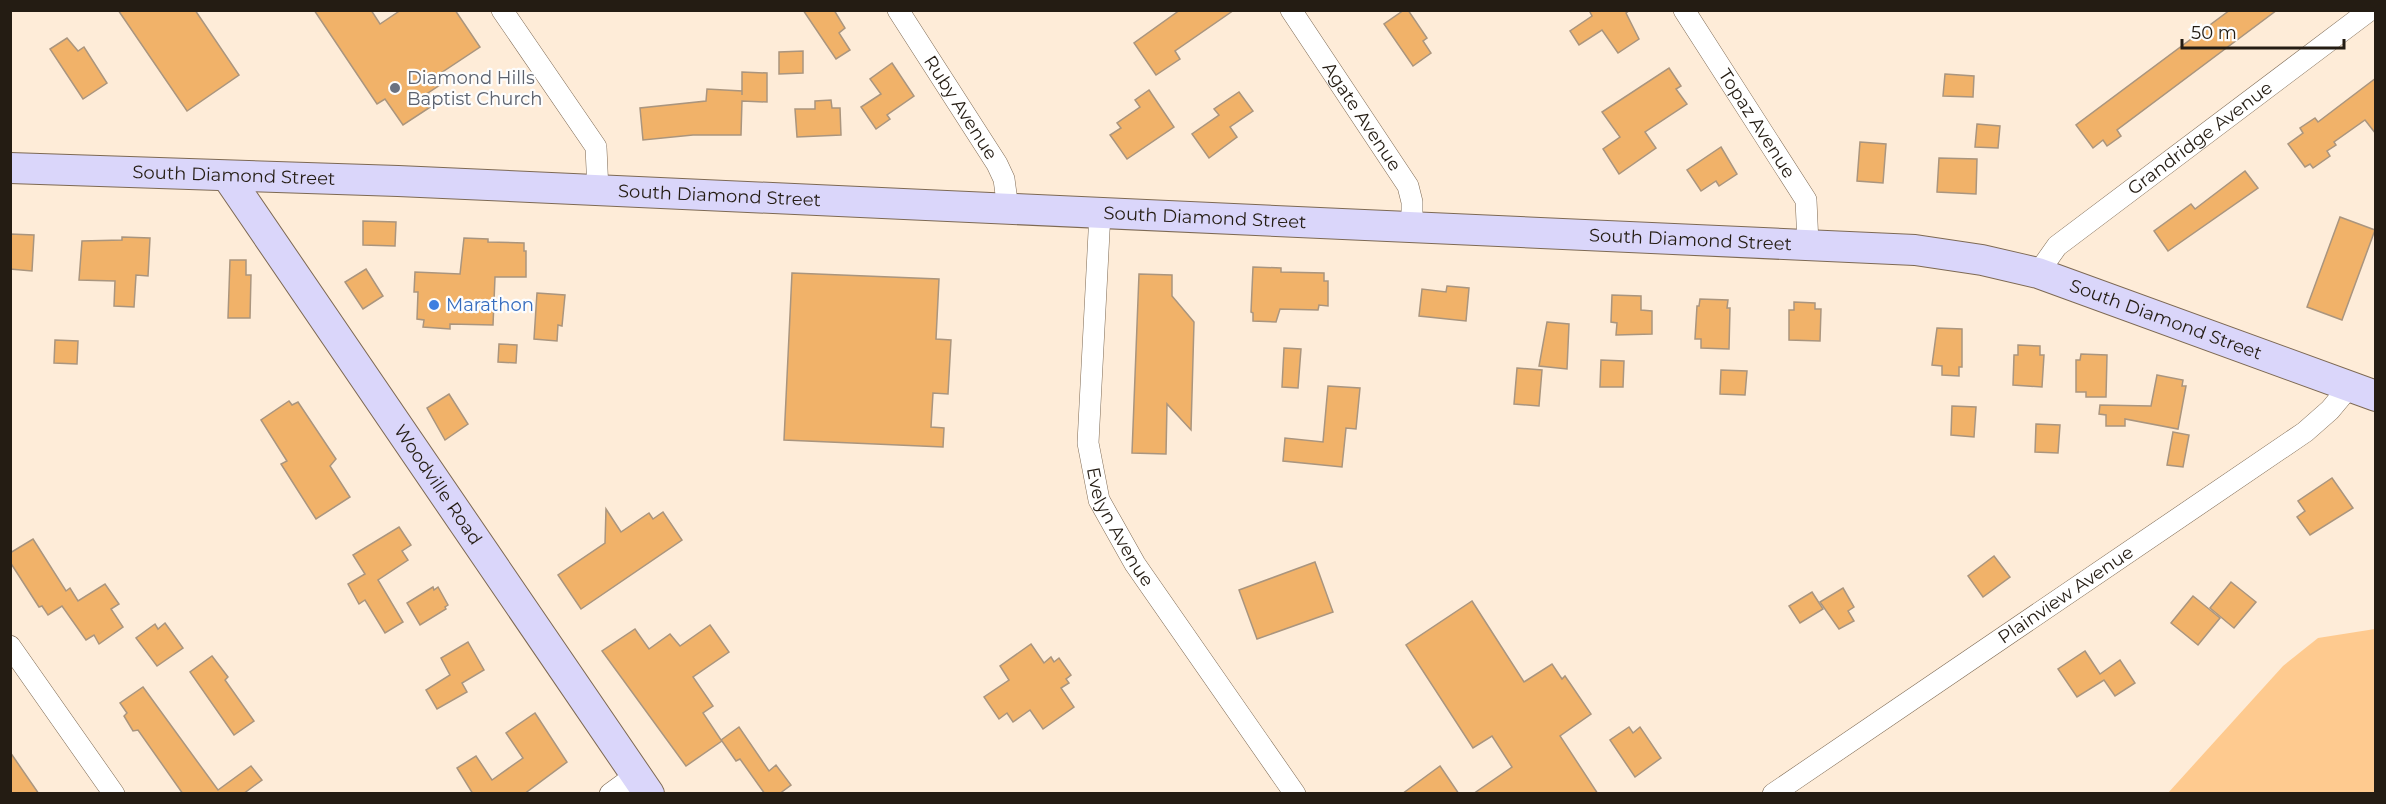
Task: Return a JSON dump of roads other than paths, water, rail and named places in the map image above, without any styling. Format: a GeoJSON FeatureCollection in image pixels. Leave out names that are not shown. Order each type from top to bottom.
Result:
{"type":"FeatureCollection","features":[{"type":"Feature","properties":{"kind":"street"},"geometry":{"type":"LineString","coordinates":[[502,10],[596,147],[598,191]]}},
{"type":"Feature","properties":{"kind":"street","name":"Ruby Avenue"},"geometry":{"type":"LineString","coordinates":[[898,10],[998,164],[1004,179],[1008,209]]}},
{"type":"Feature","properties":{"kind":"street","name":"Agate Avenue"},"geometry":{"type":"LineString","coordinates":[[1291,10],[1408,186],[1412,202],[1412,228]]}},
{"type":"Feature","properties":{"kind":"street","name":"Topaz Avenue"},"geometry":{"type":"LineString","coordinates":[[1684,10],[1806,200],[1808,244]]}},
{"type":"Feature","properties":{"kind":"street","name":"Grandridge Avenue"},"geometry":{"type":"LineString","coordinates":[[2038,273],[2057,246],[2370,10]]}},
{"type":"Feature","properties":{"kind":"street","name":"South Diamond Street"},"geometry":{"type":"LineString","coordinates":[[10,168],[598,191],[1916,250],[1983,260],[2038,273],[2363,391]]}},
{"type":"Feature","properties":{"kind":"street","name":"Woodville Road"},"geometry":{"type":"LineString","coordinates":[[226,176],[642,784]]}},
{"type":"Feature","properties":{"kind":"street","name":"Evelyn Avenue"},"geometry":{"type":"LineString","coordinates":[[1100,213],[1088,443],[1099,500],[1135,564],[1294,794]]}},
{"type":"Feature","properties":{"kind":"street","name":"Plainview Avenue"},"geometry":{"type":"LineString","coordinates":[[1773,794],[2305,432],[2330,410],[2363,391]]}},
{"type":"Feature","properties":{"kind":"street"},"geometry":{"type":"LineString","coordinates":[[10,646],[114,794]]}},
{"type":"Feature","properties":{"kind":"street"},"geometry":{"type":"LineString","coordinates":[[610,794],[642,784]]}},
{"type":"Feature","properties":{"kind":"place","name":"Diamond Hills Baptist Church"},"geometry":{"type":"Point","coordinates":[395,88]}},
{"type":"Feature","properties":{"kind":"place","name":"Marathon"},"geometry":{"type":"Point","coordinates":[434,305]}}]}
